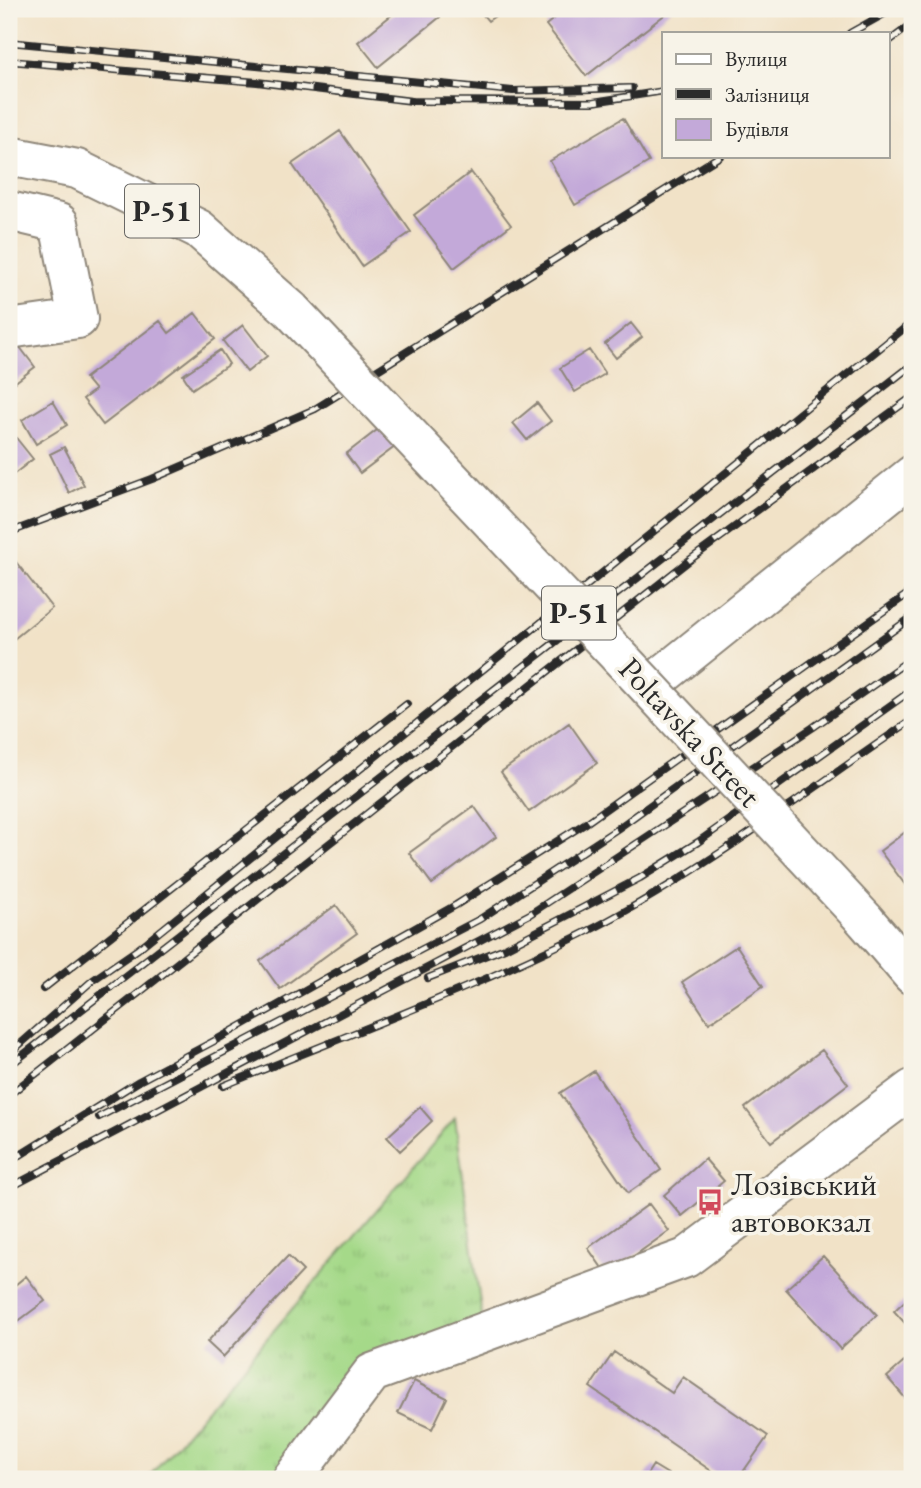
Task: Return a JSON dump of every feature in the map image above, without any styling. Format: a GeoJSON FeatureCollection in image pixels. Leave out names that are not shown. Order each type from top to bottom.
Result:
{"type":"FeatureCollection","features":[{"type":"Feature","properties":{"kind":"main road","name":"Poltavska Street"},"geometry":{"type":"LineString","coordinates":[[9,156],[77,169],[199,229],[291,310],[649,687],[864,919],[912,975]]}},
{"type":"Feature","properties":{"kind":"main road"},"geometry":{"type":"LineString","coordinates":[[9,211],[59,223],[78,319],[9,329]]}},
{"type":"Feature","properties":{"kind":"main road"},"geometry":{"type":"LineString","coordinates":[[649,687],[912,475]]}},
{"type":"Feature","properties":{"kind":"main road"},"geometry":{"type":"LineString","coordinates":[[292,1479],[372,1373],[686,1258],[912,1089]]}},
{"type":"Feature","properties":{"kind":"green space"},"geometry":{"type":"Polygon","coordinates":[[[455,1118],[484,1332],[372,1373],[292,1479],[147,1479],[455,1118]]]}},
{"type":"Feature","properties":{"kind":"building"},"geometry":{"type":"Polygon","coordinates":[[[399,9],[434,9],[440,17],[378,67],[358,42],[399,9]]]}},
{"type":"Feature","properties":{"kind":"building"},"geometry":{"type":"Polygon","coordinates":[[[478,9],[505,9],[488,21],[478,9]]]}},
{"type":"Feature","properties":{"kind":"building"},"geometry":{"type":"Polygon","coordinates":[[[566,9],[672,9],[586,76],[546,25],[566,9]]]}},
{"type":"Feature","properties":{"kind":"building"},"geometry":{"type":"Polygon","coordinates":[[[623,118],[649,162],[575,205],[550,161],[623,118]]]}},
{"type":"Feature","properties":{"kind":"building"},"geometry":{"type":"Polygon","coordinates":[[[340,131],[411,232],[362,266],[292,164],[340,131]]]}},
{"type":"Feature","properties":{"kind":"building"},"geometry":{"type":"Polygon","coordinates":[[[471,172],[511,225],[454,268],[414,215],[471,172]]]}},
{"type":"Feature","properties":{"kind":"building"},"geometry":{"type":"Polygon","coordinates":[[[195,313],[215,339],[103,425],[83,399],[95,390],[85,378],[160,321],[169,333],[195,313]]]}},
{"type":"Feature","properties":{"kind":"building"},"geometry":{"type":"Polygon","coordinates":[[[631,323],[642,337],[616,358],[605,344],[631,323]]]}},
{"type":"Feature","properties":{"kind":"building"},"geometry":{"type":"Polygon","coordinates":[[[243,325],[267,356],[247,372],[223,341],[243,325]]]}},
{"type":"Feature","properties":{"kind":"building"},"geometry":{"type":"Polygon","coordinates":[[[13,338],[35,367],[9,387],[9,341],[13,338]]]}},
{"type":"Feature","properties":{"kind":"building"},"geometry":{"type":"Polygon","coordinates":[[[220,350],[229,364],[192,389],[183,375],[220,350]]]}},
{"type":"Feature","properties":{"kind":"building"},"geometry":{"type":"Polygon","coordinates":[[[589,350],[605,374],[575,392],[560,368],[589,350]]]}},
{"type":"Feature","properties":{"kind":"building"},"geometry":{"type":"Polygon","coordinates":[[[53,401],[67,425],[36,444],[22,420],[53,401]]]}},
{"type":"Feature","properties":{"kind":"building"},"geometry":{"type":"Polygon","coordinates":[[[537,403],[551,421],[527,440],[513,423],[537,403]]]}},
{"type":"Feature","properties":{"kind":"building"},"geometry":{"type":"Polygon","coordinates":[[[381,427],[396,446],[360,473],[346,454],[381,427]]]}},
{"type":"Feature","properties":{"kind":"building"},"geometry":{"type":"Polygon","coordinates":[[[9,429],[33,459],[9,478],[9,429]]]}},
{"type":"Feature","properties":{"kind":"building"},"geometry":{"type":"Polygon","coordinates":[[[64,447],[84,485],[69,493],[50,454],[64,447]]]}},
{"type":"Feature","properties":{"kind":"building"},"geometry":{"type":"Polygon","coordinates":[[[16,562],[52,608],[9,643],[9,568],[16,562]]]}},
{"type":"Feature","properties":{"kind":"building"},"geometry":{"type":"Polygon","coordinates":[[[569,723],[597,763],[529,812],[501,772],[569,723]]]}},
{"type":"Feature","properties":{"kind":"building"},"geometry":{"type":"Polygon","coordinates":[[[474,806],[496,837],[432,884],[409,853],[474,806]]]}},
{"type":"Feature","properties":{"kind":"building"},"geometry":{"type":"Polygon","coordinates":[[[912,827],[912,894],[880,851],[912,827]]]}},
{"type":"Feature","properties":{"kind":"building"},"geometry":{"type":"Polygon","coordinates":[[[336,905],[357,933],[280,989],[260,961],[336,905]]]}},
{"type":"Feature","properties":{"kind":"building"},"geometry":{"type":"Polygon","coordinates":[[[737,946],[763,986],[709,1023],[682,982],[737,946]]]}},
{"type":"Feature","properties":{"kind":"building"},"geometry":{"type":"Polygon","coordinates":[[[822,1050],[848,1084],[771,1142],[745,1108],[822,1050]]]}},
{"type":"Feature","properties":{"kind":"building"},"geometry":{"type":"Polygon","coordinates":[[[594,1071],[661,1170],[628,1193],[560,1093],[594,1071]]]}},
{"type":"Feature","properties":{"kind":"building"},"geometry":{"type":"Polygon","coordinates":[[[420,1107],[432,1121],[400,1151],[387,1137],[420,1107]]]}},
{"type":"Feature","properties":{"kind":"building"},"geometry":{"type":"Polygon","coordinates":[[[705,1159],[724,1181],[682,1216],[664,1195],[705,1159]]]}},
{"type":"Feature","properties":{"kind":"building"},"geometry":{"type":"Polygon","coordinates":[[[649,1204],[669,1231],[607,1275],[588,1248],[649,1204]]]}},
{"type":"Feature","properties":{"kind":"building"},"geometry":{"type":"Polygon","coordinates":[[[288,1256],[303,1271],[223,1357],[207,1342],[288,1256]]]}},
{"type":"Feature","properties":{"kind":"building"},"geometry":{"type":"Polygon","coordinates":[[[823,1256],[877,1315],[840,1349],[786,1289],[823,1256]]]}},
{"type":"Feature","properties":{"kind":"building"},"geometry":{"type":"Polygon","coordinates":[[[26,1276],[45,1301],[9,1328],[9,1290],[26,1276]]]}},
{"type":"Feature","properties":{"kind":"building"},"geometry":{"type":"Polygon","coordinates":[[[912,1294],[912,1331],[894,1311],[912,1294]]]}},
{"type":"Feature","properties":{"kind":"building"},"geometry":{"type":"Polygon","coordinates":[[[614,1352],[672,1393],[683,1377],[768,1436],[738,1479],[723,1479],[590,1387],[614,1352]]]}},
{"type":"Feature","properties":{"kind":"building"},"geometry":{"type":"Polygon","coordinates":[[[912,1355],[912,1406],[887,1377],[912,1355]]]}},
{"type":"Feature","properties":{"kind":"building"},"geometry":{"type":"Polygon","coordinates":[[[414,1381],[447,1398],[432,1429],[398,1413],[414,1381]]]}},
{"type":"Feature","properties":{"kind":"building"},"geometry":{"type":"Polygon","coordinates":[[[653,1465],[676,1479],[644,1479],[653,1465]]]}},
{"type":"Feature","properties":{"kind":"railway"},"geometry":{"type":"LineString","coordinates":[[852,32],[893,9]]}},
{"type":"Feature","properties":{"kind":"railway"},"geometry":{"type":"LineString","coordinates":[[890,40],[912,24]]}},
{"type":"Feature","properties":{"kind":"railway"},"geometry":{"type":"LineString","coordinates":[[9,42],[513,91],[632,88]]}},
{"type":"Feature","properties":{"kind":"railway"},"geometry":{"type":"LineString","coordinates":[[9,61],[257,82],[412,101],[593,102],[662,91]]}},
{"type":"Feature","properties":{"kind":"railway"},"geometry":{"type":"LineString","coordinates":[[9,536],[16,530],[152,479],[315,409],[717,158]]}},
{"type":"Feature","properties":{"kind":"railway"},"geometry":{"type":"LineString","coordinates":[[9,1054],[93,980],[138,949],[912,322]]}},
{"type":"Feature","properties":{"kind":"railway"},"geometry":{"type":"LineString","coordinates":[[9,1066],[912,365]]}},
{"type":"Feature","properties":{"kind":"railway"},"geometry":{"type":"LineString","coordinates":[[9,1095],[691,559],[912,397]]}},
{"type":"Feature","properties":{"kind":"railway"},"geometry":{"type":"LineString","coordinates":[[9,1162],[139,1081],[456,905],[586,823],[912,591]]}},
{"type":"Feature","properties":{"kind":"railway"},"geometry":{"type":"LineString","coordinates":[[99,1117],[480,919],[617,829],[912,617]]}},
{"type":"Feature","properties":{"kind":"railway"},"geometry":{"type":"LineString","coordinates":[[9,1188],[530,914],[812,728],[912,658]]}},
{"type":"Feature","properties":{"kind":"railway"},"geometry":{"type":"LineString","coordinates":[[428,978],[505,948],[640,878],[698,842],[912,690]]}},
{"type":"Feature","properties":{"kind":"railway"},"geometry":{"type":"LineString","coordinates":[[43,989],[407,704]]}},
{"type":"Feature","properties":{"kind":"railway"},"geometry":{"type":"LineString","coordinates":[[223,1086],[459,990],[598,926],[719,854],[912,720]]}},
{"type":"Feature","properties":{"kind":"place","name":"Лозівський автовокзал"},"geometry":{"type":"Point","coordinates":[710,1202]}}]}
